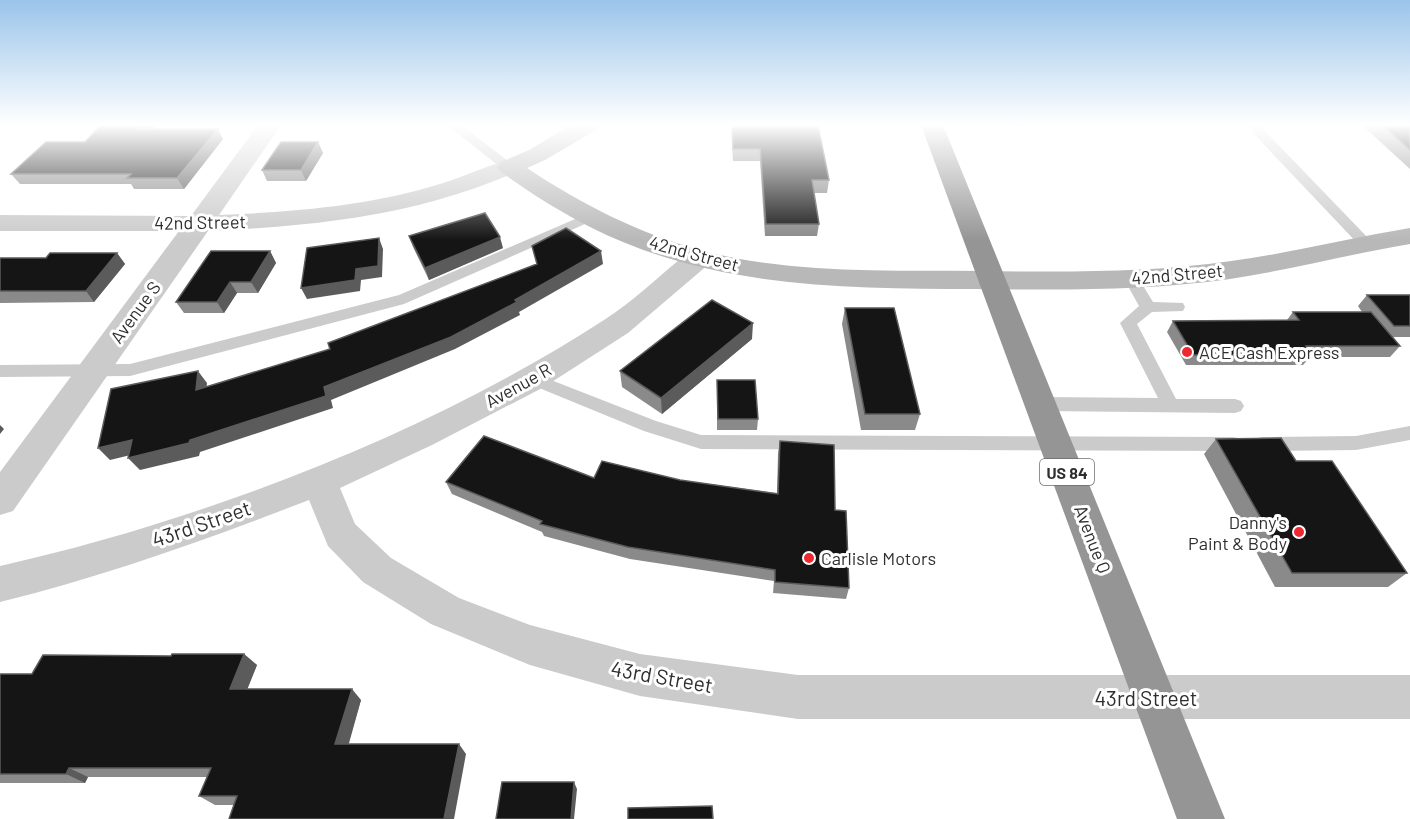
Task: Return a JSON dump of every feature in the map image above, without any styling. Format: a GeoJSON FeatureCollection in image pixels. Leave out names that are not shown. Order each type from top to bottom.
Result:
{"type":"FeatureCollection","features":[{"type":"Feature","properties":{"kind":"highway","name":"Avenue Q"},"geometry":{"type":"LineString","coordinates":[[947,163],[1201,819]]}},
{"type":"Feature","properties":{"kind":"street","name":"Avenue S"},"geometry":{"type":"LineString","coordinates":[[0,500],[243,163]]}},
{"type":"Feature","properties":{"kind":"street"},"geometry":{"type":"LineString","coordinates":[[509,167],[518,163]]}},
{"type":"Feature","properties":{"kind":"street","name":"42nd Street"},"geometry":{"type":"LineString","coordinates":[[0,223],[273,221],[342,212],[418,198],[509,167],[550,196],[603,225],[699,258],[770,272],[793,274],[851,278],[1132,279],[1233,270],[1410,236]]}},
{"type":"Feature","properties":{"kind":"street","name":"Avenue R"},"geometry":{"type":"LineString","coordinates":[[318,481],[420,436],[533,379],[617,326],[699,258]]}},
{"type":"Feature","properties":{"kind":"street","name":"43rd Street"},"geometry":{"type":"LineString","coordinates":[[0,584],[47,573],[207,523],[318,481],[340,535],[377,570],[445,611],[530,645],[640,675],[798,697],[1410,697]]}},
{"type":"Feature","properties":{"kind":"lane"},"geometry":{"type":"LineString","coordinates":[[504,163],[509,167]]}},
{"type":"Feature","properties":{"kind":"lane"},"geometry":{"type":"LineString","coordinates":[[1289,163],[1365,243]]}},
{"type":"Feature","properties":{"kind":"lane"},"geometry":{"type":"LineString","coordinates":[[0,371],[130,370],[404,299],[589,217]]}},
{"type":"Feature","properties":{"kind":"lane"},"geometry":{"type":"LineString","coordinates":[[1132,279],[1148,307]]}},
{"type":"Feature","properties":{"kind":"lane"},"geometry":{"type":"LineString","coordinates":[[1170,405],[1128,323],[1148,307],[1177,307]]}},
{"type":"Feature","properties":{"kind":"lane"},"geometry":{"type":"LineString","coordinates":[[533,379],[650,426],[700,442],[1356,443],[1410,433]]}},
{"type":"Feature","properties":{"kind":"lane"},"geometry":{"type":"LineString","coordinates":[[1041,404],[1235,406]]}},
{"type":"Feature","properties":{"kind":"building"},"geometry":{"type":"Polygon","coordinates":[[[23,163],[189,163],[177,178],[127,178],[131,174],[11,174],[23,163]]]}},
{"type":"Feature","properties":{"kind":"building"},"geometry":{"type":"Polygon","coordinates":[[[267,163],[305,163],[301,170],[262,170],[267,163]]]}},
{"type":"Feature","properties":{"kind":"building"},"geometry":{"type":"Polygon","coordinates":[[[761,163],[826,163],[829,180],[812,180],[819,224],[766,224],[761,163]]]}},
{"type":"Feature","properties":{"kind":"building"},"geometry":{"type":"Polygon","coordinates":[[[485,213],[500,237],[425,268],[409,236],[485,213]]]}},
{"type":"Feature","properties":{"kind":"building"},"geometry":{"type":"Polygon","coordinates":[[[566,228],[601,251],[515,300],[517,302],[451,337],[324,387],[326,396],[190,440],[189,443],[128,458],[132,440],[98,448],[111,389],[198,371],[196,390],[330,349],[328,343],[537,264],[532,246],[566,228]]]}},
{"type":"Feature","properties":{"kind":"building"},"geometry":{"type":"Polygon","coordinates":[[[379,238],[378,266],[356,269],[355,280],[301,288],[307,248],[379,238]]]}},
{"type":"Feature","properties":{"kind":"building"},"geometry":{"type":"Polygon","coordinates":[[[211,251],[270,251],[251,282],[230,282],[217,302],[176,302],[211,251]]]}},
{"type":"Feature","properties":{"kind":"building"},"geometry":{"type":"Polygon","coordinates":[[[50,253],[117,253],[86,291],[0,291],[0,258],[46,258],[50,253]]]}},
{"type":"Feature","properties":{"kind":"building"},"geometry":{"type":"Polygon","coordinates":[[[1367,295],[1410,295],[1410,326],[1394,326],[1367,295]]]}},
{"type":"Feature","properties":{"kind":"building"},"geometry":{"type":"Polygon","coordinates":[[[712,300],[753,323],[661,398],[620,371],[712,300]]]}},
{"type":"Feature","properties":{"kind":"building"},"geometry":{"type":"Polygon","coordinates":[[[845,308],[894,308],[920,414],[865,414],[845,308]]]}},
{"type":"Feature","properties":{"kind":"building"},"geometry":{"type":"Polygon","coordinates":[[[1293,312],[1371,312],[1400,346],[1306,346],[1312,355],[1193,355],[1173,321],[1299,320],[1293,312]]]}},
{"type":"Feature","properties":{"kind":"building"},"geometry":{"type":"Polygon","coordinates":[[[717,380],[755,380],[758,419],[718,419],[717,380]]]}},
{"type":"Feature","properties":{"kind":"building"},"geometry":{"type":"Polygon","coordinates":[[[484,436],[594,478],[602,461],[680,480],[778,494],[780,441],[834,445],[835,510],[846,511],[849,588],[775,582],[775,570],[628,547],[540,524],[542,521],[446,482],[484,436]]]}},
{"type":"Feature","properties":{"kind":"building","name":"Danny's Paint & Body"},"geometry":{"type":"Polygon","coordinates":[[[1281,438],[1296,461],[1332,461],[1407,573],[1292,573],[1216,439],[1281,438]]]}},
{"type":"Feature","properties":{"kind":"building"},"geometry":{"type":"Polygon","coordinates":[[[172,654],[244,654],[230,689],[352,689],[335,744],[459,744],[444,819],[229,819],[237,796],[199,796],[211,768],[69,768],[66,774],[0,774],[0,674],[32,674],[43,655],[171,656],[172,654]]]}},
{"type":"Feature","properties":{"kind":"building"},"geometry":{"type":"Polygon","coordinates":[[[502,782],[574,782],[571,819],[496,819],[502,782]]]}},
{"type":"Feature","properties":{"kind":"building"},"geometry":{"type":"Polygon","coordinates":[[[712,806],[713,819],[628,819],[628,808],[712,806]]]}},
{"type":"Feature","properties":{"kind":"place","name":"ACE Cash Express"},"geometry":{"type":"Point","coordinates":[1187,352]}},
{"type":"Feature","properties":{"kind":"place","name":"Danny's Paint & Body"},"geometry":{"type":"Point","coordinates":[1299,532]}},
{"type":"Feature","properties":{"kind":"place","name":"Carlisle Motors"},"geometry":{"type":"Point","coordinates":[809,558]}}]}
